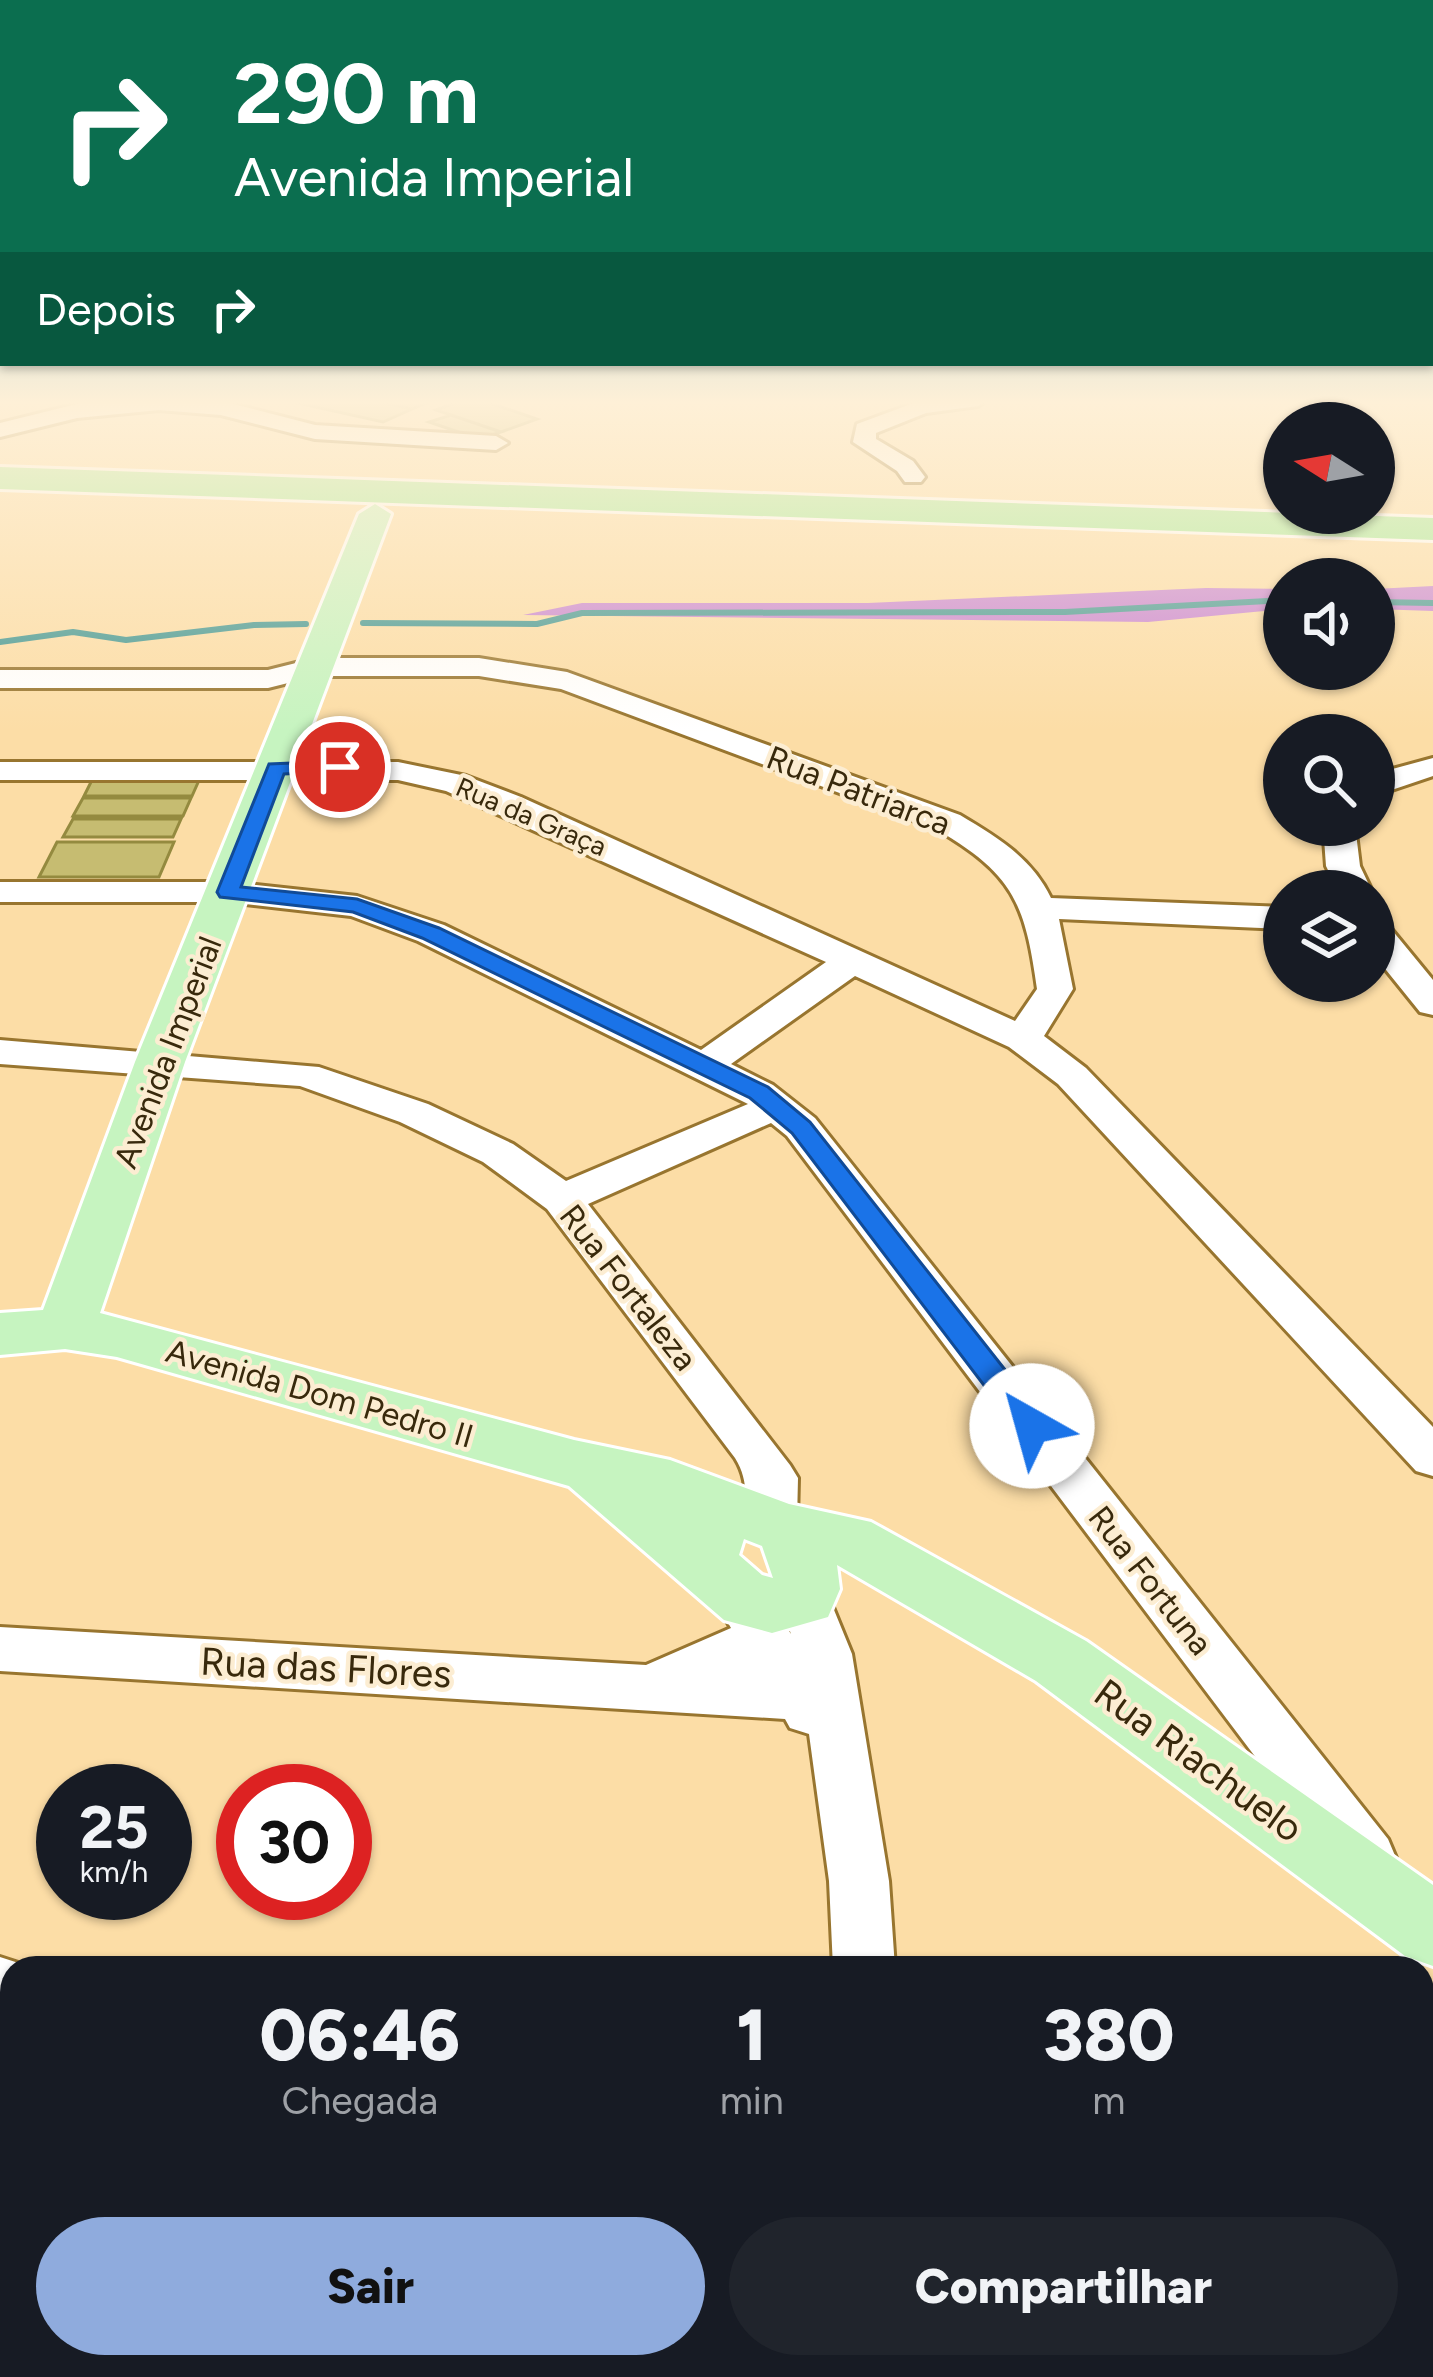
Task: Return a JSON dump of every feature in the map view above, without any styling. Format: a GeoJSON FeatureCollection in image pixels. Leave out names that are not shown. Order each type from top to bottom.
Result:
{"type":"FeatureCollection","features":[{"type":"Feature","properties":{"kind":"highway"},"geometry":{"type":"LineString","coordinates":[[294,510],[375,514],[1008,514]]}},
{"type":"Feature","properties":{"kind":"highway"},"geometry":{"type":"LineString","coordinates":[[884,510],[1433,529]]}},
{"type":"Feature","properties":{"kind":"highway"},"geometry":{"type":"LineString","coordinates":[[1395,511],[1433,512]]}},
{"type":"Feature","properties":{"kind":"main road","name":"Avenida Imperial"},"geometry":{"type":"LineString","coordinates":[[65,1329],[160,1062],[375,514]]}},
{"type":"Feature","properties":{"kind":"main road"},"geometry":{"type":"LineString","coordinates":[[0,1334],[65,1329]]}},
{"type":"Feature","properties":{"kind":"main road","name":"Avenida Dom Pedro II"},"geometry":{"type":"LineString","coordinates":[[65,1329],[117,1336],[574,1465],[637,1504],[761,1561]]}},
{"type":"Feature","properties":{"kind":"main road","name":"Rua Riachuelo"},"geometry":{"type":"LineString","coordinates":[[761,1561],[958,1600],[1135,1712],[1421,1921]]}},
{"type":"Feature","properties":{"kind":"street","name":"Rua Patriarca"},"geometry":{"type":"LineString","coordinates":[[0,679],[268,679],[316,667],[479,667],[567,681],[949,821],[992,846],[1025,874],[1048,940],[1055,989],[1023,1039]]}},
{"type":"Feature","properties":{"kind":"street"},"geometry":{"type":"LineString","coordinates":[[1395,776],[1433,767]]}},
{"type":"Feature","properties":{"kind":"street","name":"Rua da Graça"},"geometry":{"type":"LineString","coordinates":[[0,770],[398,771],[455,784],[510,804],[1023,1039]]}},
{"type":"Feature","properties":{"kind":"street","name":"Rua Fortuna"},"geometry":{"type":"LineString","coordinates":[[0,892],[228,892],[357,906],[705,1065],[776,1106],[816,1146],[1421,1921]]}},
{"type":"Feature","properties":{"kind":"street"},"geometry":{"type":"LineString","coordinates":[[1037,908],[1263,917]]}},
{"type":"Feature","properties":{"kind":"street"},"geometry":{"type":"LineString","coordinates":[[1395,943],[1433,953]]}},
{"type":"Feature","properties":{"kind":"street"},"geometry":{"type":"LineString","coordinates":[[1395,958],[1433,1004]]}},
{"type":"Feature","properties":{"kind":"street"},"geometry":{"type":"LineString","coordinates":[[705,1065],[853,961]]}},
{"type":"Feature","properties":{"kind":"street"},"geometry":{"type":"LineString","coordinates":[[1023,1039],[1072,1076],[1433,1458]]}},
{"type":"Feature","properties":{"kind":"street","name":"Rua Fortaleza"},"geometry":{"type":"LineString","coordinates":[[0,1052],[304,1075],[414,1113],[498,1153],[562,1199],[752,1445],[773,1478],[761,1561]]}},
{"type":"Feature","properties":{"kind":"street"},"geometry":{"type":"LineString","coordinates":[[562,1199],[776,1106]]}},
{"type":"Feature","properties":{"kind":"street","name":"Rua das Flores"},"geometry":{"type":"LineString","coordinates":[[652,1685],[710,1665],[761,1561]]}},
{"type":"Feature","properties":{"kind":"street","name":"Avenida Dom Pedro II"},"geometry":{"type":"LineString","coordinates":[[761,1561],[816,1718],[859,1881],[863,1956]]}},
{"type":"Feature","properties":{"kind":"street","name":"Rua das Flores"},"geometry":{"type":"LineString","coordinates":[[0,1649],[652,1685],[816,1718]]}},
{"type":"Feature","properties":{"kind":"shaded area"},"geometry":{"type":"Polygon","coordinates":[[[1433,586],[1433,611],[1395,610],[1395,588],[1433,586]]]}},
{"type":"Feature","properties":{"kind":"shaded area"},"geometry":{"type":"Polygon","coordinates":[[[1263,589],[1263,611],[1148,622],[523,615],[582,603],[868,603],[1263,589]]]}},
{"type":"Feature","properties":{"kind":"building"},"geometry":{"type":"Polygon","coordinates":[[[93,778],[200,778],[192,796],[84,796],[93,778]]]}},
{"type":"Feature","properties":{"kind":"building"},"geometry":{"type":"Polygon","coordinates":[[[83,798],[191,798],[183,816],[73,816],[83,798]]]}},
{"type":"Feature","properties":{"kind":"building"},"geometry":{"type":"Polygon","coordinates":[[[73,819],[181,819],[173,837],[63,837],[73,819]]]}},
{"type":"Feature","properties":{"kind":"building"},"geometry":{"type":"Polygon","coordinates":[[[57,842],[174,842],[159,877],[39,877],[57,842]]]}},
{"type":"Feature","properties":{"kind":"waterway"},"geometry":{"type":"LineString","coordinates":[[363,623],[537,624],[582,613],[1065,612],[1263,601]]}},
{"type":"Feature","properties":{"kind":"waterway"},"geometry":{"type":"LineString","coordinates":[[1395,602],[1433,603]]}},
{"type":"Feature","properties":{"kind":"waterway"},"geometry":{"type":"LineString","coordinates":[[0,642],[73,632],[126,640],[254,625],[306,624]]}},
{"type":"Feature","properties":{"kind":"route"},"geometry":{"type":"LineString","coordinates":[[340,767],[276,768],[228,892],[357,906],[430,933],[759,1093],[801,1127],[1032,1426]]}}]}
